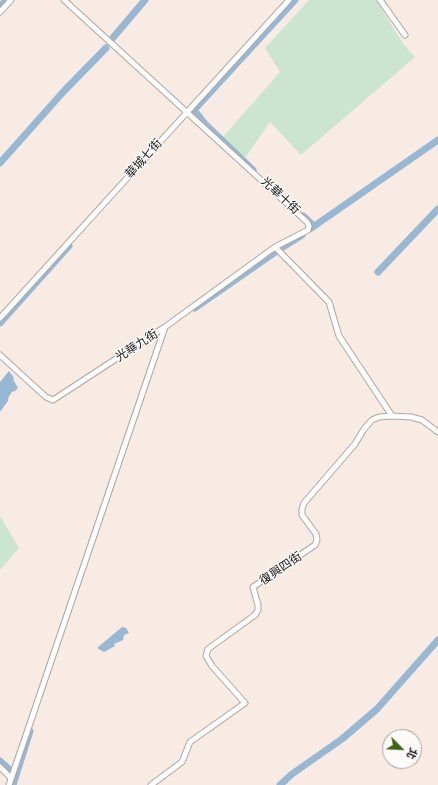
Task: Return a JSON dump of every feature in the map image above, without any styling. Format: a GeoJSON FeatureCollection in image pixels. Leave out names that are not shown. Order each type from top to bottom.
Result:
{"type":"FeatureCollection","features":[{"type":"Feature","properties":{"kind":"street"},"geometry":{"type":"LineString","coordinates":[[0,12],[11,0]]}},
{"type":"Feature","properties":{"kind":"street","name":"光華十街"},"geometry":{"type":"LineString","coordinates":[[64,0],[307,222],[309,226],[308,230],[275,247]]}},
{"type":"Feature","properties":{"kind":"street","name":"華城七街"},"geometry":{"type":"LineString","coordinates":[[0,318],[289,0]]}},
{"type":"Feature","properties":{"kind":"street"},"geometry":{"type":"LineString","coordinates":[[380,0],[405,35]]}},
{"type":"Feature","properties":{"kind":"street"},"geometry":{"type":"LineString","coordinates":[[275,247],[329,302],[339,336],[392,416]]}},
{"type":"Feature","properties":{"kind":"street","name":"光華九街"},"geometry":{"type":"LineString","coordinates":[[0,355],[46,397],[53,400],[165,328],[275,247]]}},
{"type":"Feature","properties":{"kind":"street"},"geometry":{"type":"LineString","coordinates":[[9,785],[165,328]]}},
{"type":"Feature","properties":{"kind":"street","name":"復興四街"},"geometry":{"type":"LineString","coordinates":[[151,785],[182,762],[190,742],[245,703],[212,666],[206,656],[208,649],[255,615],[258,610],[258,605],[253,587],[314,545],[317,540],[316,534],[302,515],[304,503],[356,444],[364,429],[372,420],[379,417],[392,416],[411,417],[422,420],[438,432]]}},
{"type":"Feature","properties":{"kind":"street"},"geometry":{"type":"LineString","coordinates":[[0,767],[11,778]]}},
{"type":"Feature","properties":{"kind":"green space"},"geometry":{"type":"Polygon","coordinates":[[[309,0],[376,0],[404,45],[415,57],[301,155],[270,122],[245,158],[223,137],[280,72],[265,48],[309,0]]]}},
{"type":"Feature","properties":{"kind":"green space"},"geometry":{"type":"Polygon","coordinates":[[[0,516],[19,548],[0,570],[0,516]]]}},
{"type":"Feature","properties":{"kind":"water"},"geometry":{"type":"Polygon","coordinates":[[[9,371],[18,388],[9,396],[8,401],[0,412],[0,382],[9,371]]]}},
{"type":"Feature","properties":{"kind":"water"},"geometry":{"type":"Polygon","coordinates":[[[122,627],[126,628],[129,633],[124,635],[123,640],[114,644],[115,646],[104,652],[97,648],[122,627]]]}},
{"type":"Feature","properties":{"kind":"waterway"},"geometry":{"type":"LineString","coordinates":[[0,7],[6,0]]}},
{"type":"Feature","properties":{"kind":"waterway"},"geometry":{"type":"LineString","coordinates":[[111,40],[145,0]]}},
{"type":"Feature","properties":{"kind":"waterway"},"geometry":{"type":"LineString","coordinates":[[253,170],[205,124],[194,110],[295,0]]}},
{"type":"Feature","properties":{"kind":"waterway"},"geometry":{"type":"LineString","coordinates":[[0,163],[64,91],[106,48]]}},
{"type":"Feature","properties":{"kind":"waterway"},"geometry":{"type":"LineString","coordinates":[[310,229],[438,140]]}},
{"type":"Feature","properties":{"kind":"waterway"},"geometry":{"type":"LineString","coordinates":[[378,272],[438,209]]}},
{"type":"Feature","properties":{"kind":"waterway"},"geometry":{"type":"LineString","coordinates":[[303,216],[314,226]]}},
{"type":"Feature","properties":{"kind":"waterway"},"geometry":{"type":"LineString","coordinates":[[283,247],[302,235]]}},
{"type":"Feature","properties":{"kind":"waterway"},"geometry":{"type":"LineString","coordinates":[[0,323],[69,246]]}},
{"type":"Feature","properties":{"kind":"waterway"},"geometry":{"type":"LineString","coordinates":[[195,308],[277,251]]}},
{"type":"Feature","properties":{"kind":"waterway"},"geometry":{"type":"LineString","coordinates":[[280,785],[292,774],[342,739],[377,709],[438,640]]}},
{"type":"Feature","properties":{"kind":"waterway"},"geometry":{"type":"LineString","coordinates":[[13,785],[30,731]]}},
{"type":"Feature","properties":{"kind":"waterway"},"geometry":{"type":"LineString","coordinates":[[0,761],[12,772]]}}]}
